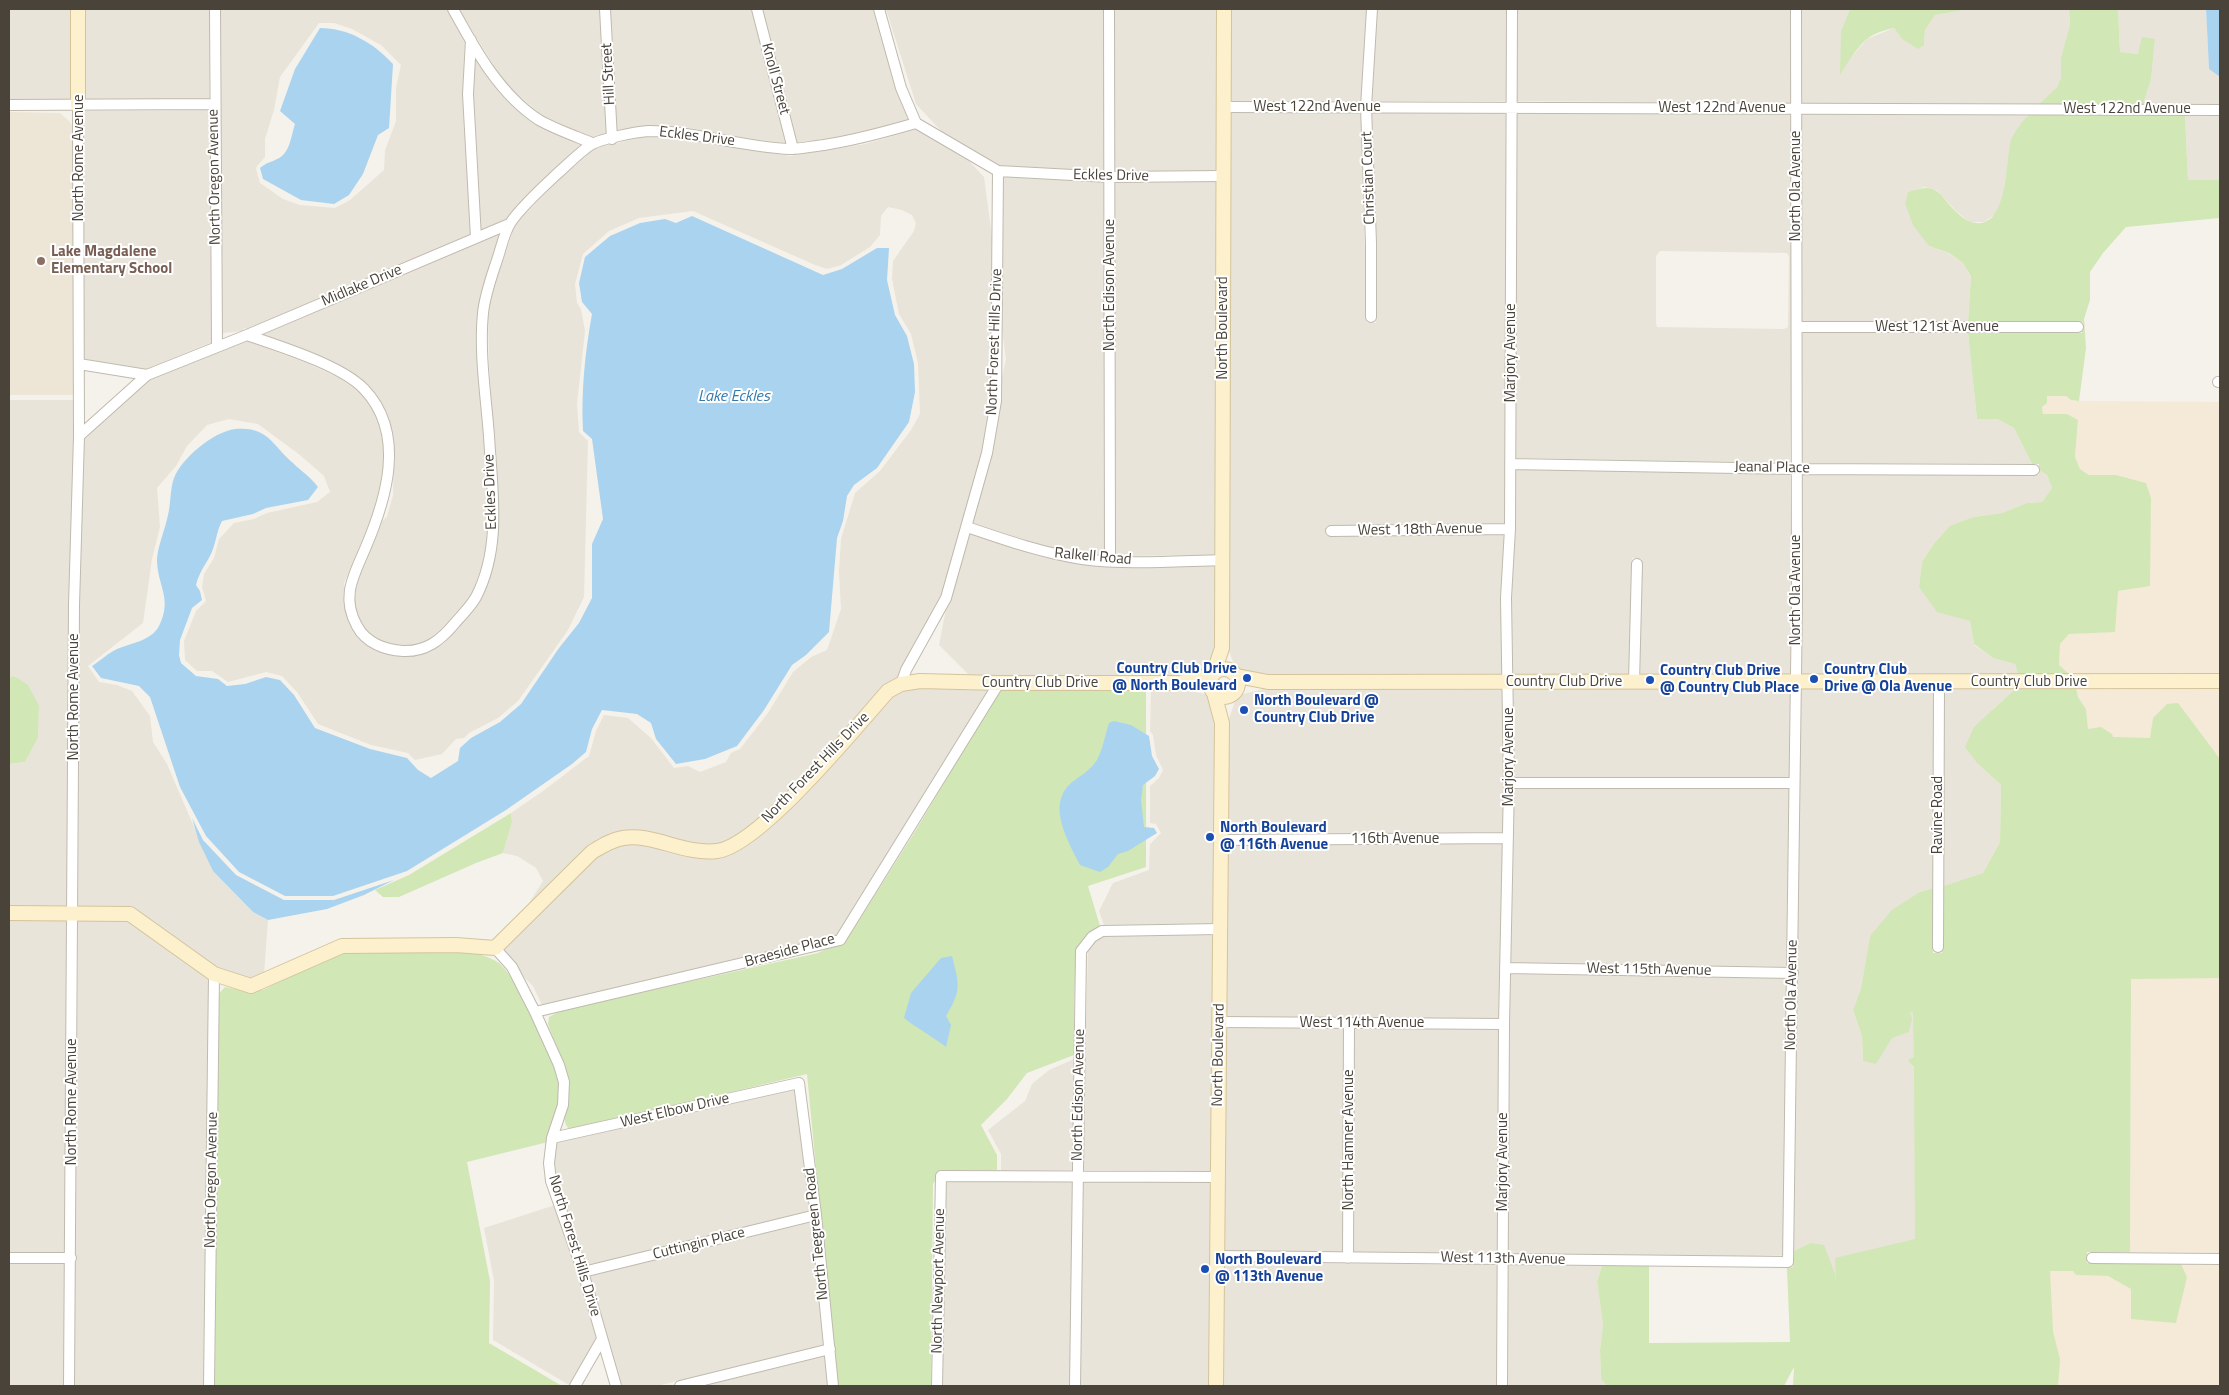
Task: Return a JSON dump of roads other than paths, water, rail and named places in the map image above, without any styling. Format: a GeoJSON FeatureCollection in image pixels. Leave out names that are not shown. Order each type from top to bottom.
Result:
{"type":"FeatureCollection","features":[{"type":"Feature","properties":{"kind":"street","name":"North Rome Avenue"},"geometry":{"type":"LineString","coordinates":[[69,1386],[74,605],[79,436],[78,9]]}},
{"type":"Feature","properties":{"kind":"street","name":"North Oregon Avenue"},"geometry":{"type":"LineString","coordinates":[[215,9],[214,104],[217,346]]}},
{"type":"Feature","properties":{"kind":"street"},"geometry":{"type":"LineString","coordinates":[[453,9],[470,40],[502,88],[539,120],[592,143]]}},
{"type":"Feature","properties":{"kind":"street","name":"Hill Street"},"geometry":{"type":"LineString","coordinates":[[605,9],[612,139]]}},
{"type":"Feature","properties":{"kind":"street","name":"Knoll Street"},"geometry":{"type":"LineString","coordinates":[[757,9],[794,149]]}},
{"type":"Feature","properties":{"kind":"street"},"geometry":{"type":"LineString","coordinates":[[879,9],[901,88],[916,123],[998,172]]}},
{"type":"Feature","properties":{"kind":"street","name":"North Edison Avenue"},"geometry":{"type":"LineString","coordinates":[[1110,9],[1110,562]]}},
{"type":"Feature","properties":{"kind":"street","name":"North Boulevard"},"geometry":{"type":"LineString","coordinates":[[1213,673],[1222,648],[1224,560],[1224,9]]}},
{"type":"Feature","properties":{"kind":"street","name":"Christian Court"},"geometry":{"type":"LineString","coordinates":[[1371,317],[1371,243],[1366,107],[1372,9]]}},
{"type":"Feature","properties":{"kind":"street","name":"Marjory Avenue"},"geometry":{"type":"LineString","coordinates":[[1502,1386],[1504,1024],[1509,783],[1506,598],[1510,528],[1512,9]]}},
{"type":"Feature","properties":{"kind":"street","name":"North Ola Avenue"},"geometry":{"type":"LineString","coordinates":[[1788,1262],[1797,601],[1795,469],[1797,326],[1796,9]]}},
{"type":"Feature","properties":{"kind":"street"},"geometry":{"type":"LineString","coordinates":[[470,40],[468,94],[476,238]]}},
{"type":"Feature","properties":{"kind":"street"},"geometry":{"type":"LineString","coordinates":[[9,105],[214,104]]}},
{"type":"Feature","properties":{"kind":"street","name":"West 122nd Avenue"},"geometry":{"type":"LineString","coordinates":[[1224,106],[2220,110]]}},
{"type":"Feature","properties":{"kind":"street","name":"Eckles Drive"},"geometry":{"type":"LineString","coordinates":[[247,335],[301,355],[341,373],[363,388],[381,412],[389,446],[388,481],[379,515],[349,586],[349,604],[357,627],[366,638],[379,646],[414,651],[429,646],[442,638],[475,598],[490,560],[494,516],[484,364],[483,314],[488,288],[509,224],[552,179],[592,143],[643,131],[684,133],[751,145],[794,149],[864,138],[916,123]]}},
{"type":"Feature","properties":{"kind":"street","name":"Eckles Drive"},"geometry":{"type":"LineString","coordinates":[[998,172],[1110,177],[1223,176]]}},
{"type":"Feature","properties":{"kind":"street","name":"North Forest Hills Drive"},"geometry":{"type":"LineString","coordinates":[[616,1386],[583,1272],[551,1181],[549,1163],[552,1138],[563,1105],[564,1082],[559,1065],[512,967],[495,948],[592,852],[610,841],[625,838],[648,838],[693,852],[718,851],[736,845],[752,834],[793,796],[888,691],[901,684],[906,670],[946,598],[987,454],[996,401],[998,172]]}},
{"type":"Feature","properties":{"kind":"street","name":"Midlake Drive"},"geometry":{"type":"LineString","coordinates":[[247,335],[509,224]]}},
{"type":"Feature","properties":{"kind":"street","name":"West 121st Avenue"},"geometry":{"type":"LineString","coordinates":[[1797,326],[2078,328]]}},
{"type":"Feature","properties":{"kind":"street"},"geometry":{"type":"LineString","coordinates":[[79,436],[147,375],[247,335]]}},
{"type":"Feature","properties":{"kind":"street"},"geometry":{"type":"LineString","coordinates":[[79,364],[147,375]]}},
{"type":"Feature","properties":{"kind":"street","name":"Jeanal Place"},"geometry":{"type":"LineString","coordinates":[[1510,464],[1795,469],[2034,470]]}},
{"type":"Feature","properties":{"kind":"street","name":"Ralkell Road"},"geometry":{"type":"LineString","coordinates":[[967,527],[1039,551],[1082,559],[1110,562],[1224,560]]}},
{"type":"Feature","properties":{"kind":"street","name":"West 118th Avenue"},"geometry":{"type":"LineString","coordinates":[[1331,531],[1510,528]]}},
{"type":"Feature","properties":{"kind":"street"},"geometry":{"type":"LineString","coordinates":[[1634,682],[1637,564]]}},
{"type":"Feature","properties":{"kind":"street","name":"North Boulevard"},"geometry":{"type":"LineString","coordinates":[[1222,648],[1234,683],[1222,723]]}},
{"type":"Feature","properties":{"kind":"street"},"geometry":{"type":"LineString","coordinates":[[1223,668],[1234,683],[1222,697],[1213,692],[1210,682],[1213,673],[1223,668]]}},
{"type":"Feature","properties":{"kind":"street","name":"Country Club Drive"},"geometry":{"type":"LineString","coordinates":[[1179,683],[1213,673]]}},
{"type":"Feature","properties":{"kind":"street","name":"Country Club Drive"},"geometry":{"type":"LineString","coordinates":[[901,684],[920,681],[1179,683],[1213,692]]}},
{"type":"Feature","properties":{"kind":"street","name":"Country Club Drive"},"geometry":{"type":"LineString","coordinates":[[1234,683],[2220,681]]}},
{"type":"Feature","properties":{"kind":"street","name":"Ravine Road"},"geometry":{"type":"LineString","coordinates":[[1938,947],[1939,682]]}},
{"type":"Feature","properties":{"kind":"street","name":"Braeside Place"},"geometry":{"type":"LineString","coordinates":[[535,1012],[840,940],[999,683]]}},
{"type":"Feature","properties":{"kind":"street","name":"North Boulevard"},"geometry":{"type":"LineString","coordinates":[[1213,692],[1222,723],[1216,1386]]}},
{"type":"Feature","properties":{"kind":"street"},"geometry":{"type":"LineString","coordinates":[[1509,783],[1794,783]]}},
{"type":"Feature","properties":{"kind":"street","name":"116th Avenue"},"geometry":{"type":"LineString","coordinates":[[1222,840],[1508,838]]}},
{"type":"Feature","properties":{"kind":"street"},"geometry":{"type":"LineString","coordinates":[[9,913],[130,914],[214,974],[250,986],[342,946],[495,948]]}},
{"type":"Feature","properties":{"kind":"street","name":"North Edison Avenue"},"geometry":{"type":"LineString","coordinates":[[1075,1386],[1081,951],[1092,936],[1102,931],[1220,930]]}},
{"type":"Feature","properties":{"kind":"street","name":"West 115th Avenue"},"geometry":{"type":"LineString","coordinates":[[1506,968],[1792,973]]}},
{"type":"Feature","properties":{"kind":"street","name":"North Oregon Avenue"},"geometry":{"type":"LineString","coordinates":[[209,1386],[214,974]]}},
{"type":"Feature","properties":{"kind":"street","name":"West 114th Avenue"},"geometry":{"type":"LineString","coordinates":[[1219,1022],[1504,1024]]}},
{"type":"Feature","properties":{"kind":"street","name":"North Hamner Avenue"},"geometry":{"type":"LineString","coordinates":[[1348,1258],[1349,1023]]}},
{"type":"Feature","properties":{"kind":"street","name":"West Elbow Drive"},"geometry":{"type":"LineString","coordinates":[[552,1138],[799,1083]]}},
{"type":"Feature","properties":{"kind":"street","name":"North Teegreen Road"},"geometry":{"type":"LineString","coordinates":[[799,1083],[816,1215],[833,1386]]}},
{"type":"Feature","properties":{"kind":"street","name":"North Newport Avenue"},"geometry":{"type":"LineString","coordinates":[[937,1386],[941,1176],[1078,1176]]}},
{"type":"Feature","properties":{"kind":"street"},"geometry":{"type":"LineString","coordinates":[[1078,1176],[1217,1177]]}},
{"type":"Feature","properties":{"kind":"street","name":"Cuttingin Place"},"geometry":{"type":"LineString","coordinates":[[583,1272],[816,1215]]}},
{"type":"Feature","properties":{"kind":"street","name":"West 113th Avenue"},"geometry":{"type":"LineString","coordinates":[[1218,1256],[1788,1262]]}},
{"type":"Feature","properties":{"kind":"street"},"geometry":{"type":"LineString","coordinates":[[9,1258],[71,1258]]}},
{"type":"Feature","properties":{"kind":"street"},"geometry":{"type":"LineString","coordinates":[[2092,1258],[2220,1259]]}},
{"type":"Feature","properties":{"kind":"street"},"geometry":{"type":"LineString","coordinates":[[575,1386],[602,1339]]}},
{"type":"Feature","properties":{"kind":"street"},"geometry":{"type":"LineString","coordinates":[[680,1386],[830,1349]]}},
{"type":"Feature","properties":{"kind":"water"},"geometry":{"type":"Polygon","coordinates":[[[2206,9],[2220,9],[2220,77],[2209,69],[2206,9]]]}},
{"type":"Feature","properties":{"kind":"water"},"geometry":{"type":"Polygon","coordinates":[[[320,28],[341,31],[360,38],[386,56],[393,64],[389,128],[378,135],[363,174],[349,195],[334,204],[301,200],[263,179],[260,168],[281,157],[287,149],[295,124],[280,111],[295,69],[320,28]]]}},
{"type":"Feature","properties":{"kind":"water","name":"Lake Eckles"},"geometry":{"type":"Polygon","coordinates":[[[692,216],[823,275],[842,269],[877,248],[889,248],[887,280],[895,315],[907,336],[914,364],[915,392],[909,422],[877,468],[854,485],[847,496],[843,521],[837,538],[829,632],[806,655],[792,665],[764,710],[737,746],[705,759],[676,764],[656,739],[651,723],[637,714],[602,710],[592,729],[586,752],[572,764],[506,810],[407,871],[333,896],[285,896],[239,872],[206,836],[180,787],[150,697],[139,686],[101,678],[92,666],[114,651],[146,638],[159,626],[165,608],[165,600],[157,559],[168,515],[173,482],[178,470],[191,454],[217,435],[235,429],[255,430],[268,438],[318,487],[308,500],[266,508],[253,514],[222,521],[212,552],[200,573],[196,585],[202,600],[192,608],[180,640],[179,655],[181,663],[196,676],[218,679],[227,686],[245,684],[266,677],[280,680],[294,695],[315,728],[370,749],[407,758],[418,770],[431,778],[458,761],[460,748],[471,738],[500,722],[521,704],[559,648],[579,623],[592,598],[592,544],[603,519],[592,439],[583,431],[584,372],[592,314],[582,302],[579,283],[585,257],[610,236],[640,223],[665,219],[676,223],[692,216]]]}},
{"type":"Feature","properties":{"kind":"water"},"geometry":{"type":"Polygon","coordinates":[[[1114,721],[1131,725],[1149,736],[1152,756],[1159,769],[1155,776],[1143,785],[1141,800],[1144,827],[1154,828],[1157,833],[1128,851],[1118,854],[1108,867],[1100,872],[1080,865],[1065,834],[1060,812],[1060,802],[1064,792],[1071,783],[1095,764],[1109,723],[1114,721]]]}},
{"type":"Feature","properties":{"kind":"water"},"geometry":{"type":"Polygon","coordinates":[[[192,818],[203,840],[236,875],[284,900],[334,900],[394,880],[364,895],[327,909],[268,920],[253,912],[213,871],[199,842],[192,818]]]}},
{"type":"Feature","properties":{"kind":"water"},"geometry":{"type":"Polygon","coordinates":[[[952,956],[958,987],[955,1000],[946,1016],[951,1025],[946,1047],[904,1018],[911,993],[941,958],[952,956]]]}},
{"type":"Feature","properties":{"kind":"place","name":"Lake Magdalene Elementary School"},"geometry":{"type":"Point","coordinates":[41,261]}},
{"type":"Feature","properties":{"kind":"place","name":"Country Club Drive @ North Boulevard"},"geometry":{"type":"Point","coordinates":[1247,678]}},
{"type":"Feature","properties":{"kind":"place","name":"Country Club Drive @ Ola Avenue"},"geometry":{"type":"Point","coordinates":[1814,679]}},
{"type":"Feature","properties":{"kind":"place","name":"Country Club Drive @ Country Club Place"},"geometry":{"type":"Point","coordinates":[1650,680]}},
{"type":"Feature","properties":{"kind":"place","name":"North Boulevard @ Country Club Drive"},"geometry":{"type":"Point","coordinates":[1244,710]}},
{"type":"Feature","properties":{"kind":"place","name":"North Boulevard @ 116th Avenue"},"geometry":{"type":"Point","coordinates":[1210,837]}},
{"type":"Feature","properties":{"kind":"place","name":"North Boulevard @ 113th Avenue"},"geometry":{"type":"Point","coordinates":[1205,1269]}}]}
